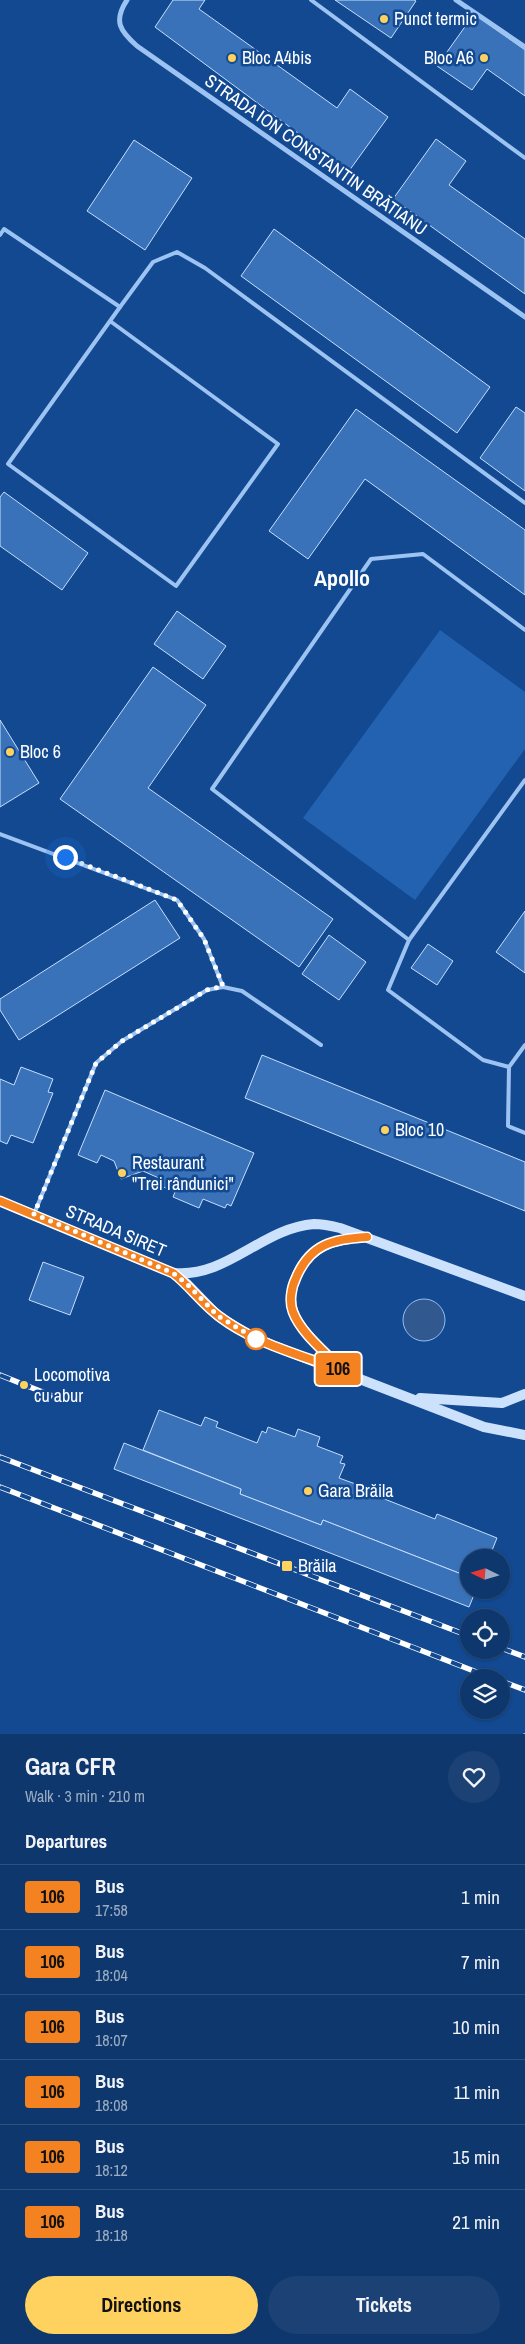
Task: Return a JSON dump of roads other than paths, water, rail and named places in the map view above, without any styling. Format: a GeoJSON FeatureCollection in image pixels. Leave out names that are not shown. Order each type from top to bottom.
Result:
{"type":"FeatureCollection","features":[{"type":"Feature","properties":{"kind":"street","name":"STRADA ION CONSTANTIN BRĂTIANU"},"geometry":{"type":"LineString","coordinates":[[127,0],[120,10],[120,24],[124,34],[137,46],[525,317]]}},
{"type":"Feature","properties":{"kind":"street"},"geometry":{"type":"LineString","coordinates":[[456,0],[525,47]]}},
{"type":"Feature","properties":{"kind":"street","name":"STRADA SIRET"},"geometry":{"type":"LineString","coordinates":[[0,1201],[173,1273],[187,1284],[218,1316],[256,1339],[484,1427],[525,1436]]}},
{"type":"Feature","properties":{"kind":"street"},"geometry":{"type":"LineString","coordinates":[[173,1273],[189,1274],[215,1268],[281,1234],[314,1224],[340,1228],[367,1237],[525,1296]]}},
{"type":"Feature","properties":{"kind":"street","name":"STRADA SIRET"},"geometry":{"type":"LineString","coordinates":[[343,1371],[298,1322],[293,1311],[291,1297],[294,1283],[307,1257],[318,1248],[344,1238],[367,1237]]}},
{"type":"Feature","properties":{"kind":"street","name":"STRADA SIRET"},"geometry":{"type":"LineString","coordinates":[[409,1397],[502,1403],[525,1394]]}},
{"type":"Feature","properties":{"kind":"lane"},"geometry":{"type":"LineString","coordinates":[[311,0],[525,158]]}},
{"type":"Feature","properties":{"kind":"lane"},"geometry":{"type":"LineString","coordinates":[[0,235],[2,228],[120,307]]}},
{"type":"Feature","properties":{"kind":"lane"},"geometry":{"type":"LineString","coordinates":[[110,321],[278,444],[176,586],[8,464],[110,321],[120,307],[153,262],[177,252],[205,268],[525,503]]}},
{"type":"Feature","properties":{"kind":"lane"},"geometry":{"type":"LineString","coordinates":[[408,940],[212,789],[371,559],[422,554],[525,630]]}},
{"type":"Feature","properties":{"kind":"lane"},"geometry":{"type":"LineString","coordinates":[[509,1067],[483,1060],[388,990],[408,940],[525,780]]}},
{"type":"Feature","properties":{"kind":"lane"},"geometry":{"type":"LineString","coordinates":[[0,834],[177,900],[204,939],[223,986]]}},
{"type":"Feature","properties":{"kind":"lane"},"geometry":{"type":"LineString","coordinates":[[34,1214],[96,1063],[122,1041],[207,990],[223,986],[242,990],[321,1045]]}},
{"type":"Feature","properties":{"kind":"lane"},"geometry":{"type":"LineString","coordinates":[[525,1046],[509,1067],[508,1126],[525,1133]]}},
{"type":"Feature","properties":{"kind":"railway"},"geometry":{"type":"LineString","coordinates":[[0,1375],[65,1401]]}},
{"type":"Feature","properties":{"kind":"railway"},"geometry":{"type":"LineString","coordinates":[[0,1457],[460,1633]]}},
{"type":"Feature","properties":{"kind":"railway"},"geometry":{"type":"LineString","coordinates":[[0,1487],[469,1669]]}},
{"type":"Feature","properties":{"kind":"railway"},"geometry":{"type":"LineString","coordinates":[[510,1651],[525,1657]]}},
{"type":"Feature","properties":{"kind":"railway"},"geometry":{"type":"LineString","coordinates":[[510,1684],[525,1690]]}},
{"type":"Feature","properties":{"kind":"place","name":"Punct termic"},"geometry":{"type":"Point","coordinates":[384,19]}},
{"type":"Feature","properties":{"kind":"place","name":"Bloc A4bis"},"geometry":{"type":"Point","coordinates":[232,58]}},
{"type":"Feature","properties":{"kind":"place","name":"Bloc A6"},"geometry":{"type":"Point","coordinates":[484,58]}},
{"type":"Feature","properties":{"kind":"place","name":"Bloc 6"},"geometry":{"type":"Point","coordinates":[10,752]}},
{"type":"Feature","properties":{"kind":"place","name":"Bloc 10"},"geometry":{"type":"Point","coordinates":[385,1130]}},
{"type":"Feature","properties":{"kind":"place","name":"Restaurant \"Trei rândunici\""},"geometry":{"type":"Point","coordinates":[122,1173]}},
{"type":"Feature","properties":{"kind":"place","name":"Locomotiva cu abur"},"geometry":{"type":"Point","coordinates":[24,1385]}},
{"type":"Feature","properties":{"kind":"place","name":"Gara Brăila"},"geometry":{"type":"Point","coordinates":[308,1491]}},
{"type":"Feature","properties":{"kind":"place","name":"Brăila"},"geometry":{"type":"Point","coordinates":[287,1566]}},
{"type":"Feature","properties":{"kind":"district","name":"Apollo"},"geometry":{"type":"Point","coordinates":[342,578]}}]}
